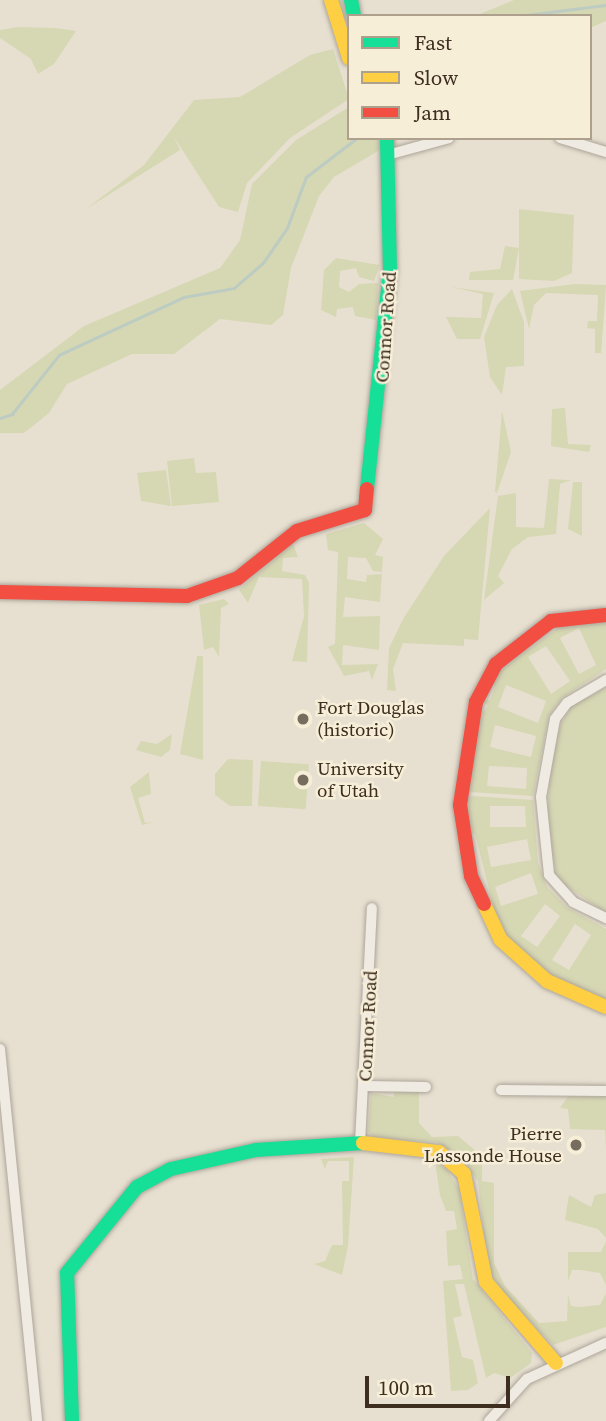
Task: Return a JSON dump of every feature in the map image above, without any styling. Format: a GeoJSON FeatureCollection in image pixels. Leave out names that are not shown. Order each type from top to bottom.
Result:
{"type":"FeatureCollection","features":[{"type":"Feature","properties":{"kind":"street"},"geometry":{"type":"LineString","coordinates":[[331,0],[347,52]]}},
{"type":"Feature","properties":{"kind":"street","name":"Connor Road"},"geometry":{"type":"LineString","coordinates":[[0,592],[187,596],[238,578],[297,531],[363,513],[372,494],[382,385],[391,153],[388,140]]}},
{"type":"Feature","properties":{"kind":"street"},"geometry":{"type":"LineString","coordinates":[[391,153],[441,140]]}},
{"type":"Feature","properties":{"kind":"street"},"geometry":{"type":"LineString","coordinates":[[566,140],[606,152]]}},
{"type":"Feature","properties":{"kind":"street"},"geometry":{"type":"LineString","coordinates":[[606,615],[551,621],[496,664],[476,702],[460,805],[471,876],[500,940],[547,981],[606,1007]]}},
{"type":"Feature","properties":{"kind":"street"},"geometry":{"type":"LineString","coordinates":[[606,680],[567,703],[555,719],[541,797],[549,875],[573,902],[606,918]]}},
{"type":"Feature","properties":{"kind":"street","name":"Connor Road"},"geometry":{"type":"LineString","coordinates":[[360,1143],[372,908]]}},
{"type":"Feature","properties":{"kind":"street"},"geometry":{"type":"LineString","coordinates":[[0,1049],[37,1421]]}},
{"type":"Feature","properties":{"kind":"street"},"geometry":{"type":"LineString","coordinates":[[365,1086],[426,1087]]}},
{"type":"Feature","properties":{"kind":"street"},"geometry":{"type":"LineString","coordinates":[[501,1090],[606,1091]]}},
{"type":"Feature","properties":{"kind":"street"},"geometry":{"type":"LineString","coordinates":[[64,1421],[71,1421],[65,1280],[115,1208],[171,1169],[256,1150],[360,1143],[412,1144],[454,1163],[473,1195],[486,1282],[556,1363]]}},
{"type":"Feature","properties":{"kind":"street"},"geometry":{"type":"LineString","coordinates":[[489,1421],[512,1391],[556,1363],[604,1345]]}},
{"type":"Feature","properties":{"kind":"green space"},"geometry":{"type":"Polygon","coordinates":[[[514,0],[606,0],[606,21],[592,27],[592,14],[480,14],[514,0]]]}},
{"type":"Feature","properties":{"kind":"green space"},"geometry":{"type":"Polygon","coordinates":[[[19,27],[76,31],[54,64],[38,74],[31,59],[0,38],[0,30],[19,27]]]}},
{"type":"Feature","properties":{"kind":"green space"},"geometry":{"type":"Polygon","coordinates":[[[333,49],[347,100],[290,138],[247,183],[238,212],[219,207],[174,137],[180,150],[86,209],[144,165],[194,100],[240,97],[310,55],[333,49]]]}},
{"type":"Feature","properties":{"kind":"green space"},"geometry":{"type":"Polygon","coordinates":[[[347,108],[347,140],[397,140],[334,177],[319,196],[291,268],[283,315],[271,325],[220,319],[174,354],[132,354],[67,384],[49,413],[24,433],[0,433],[0,390],[84,326],[220,268],[240,240],[252,184],[296,140],[347,108]]]}},
{"type":"Feature","properties":{"kind":"green space"},"geometry":{"type":"Polygon","coordinates":[[[519,209],[574,215],[572,273],[554,281],[519,279],[519,209]]]}},
{"type":"Feature","properties":{"kind":"green space"},"geometry":{"type":"Polygon","coordinates":[[[505,246],[519,248],[513,280],[469,280],[470,272],[500,269],[505,246]]]}},
{"type":"Feature","properties":{"kind":"green space"},"geometry":{"type":"Polygon","coordinates":[[[336,258],[380,265],[374,281],[359,277],[356,268],[340,271],[339,287],[349,292],[359,284],[378,283],[376,320],[355,316],[353,307],[337,309],[336,317],[321,310],[324,270],[336,258]]]}},
{"type":"Feature","properties":{"kind":"green space"},"geometry":{"type":"Polygon","coordinates":[[[575,284],[606,285],[601,353],[595,353],[595,329],[587,328],[588,321],[597,321],[598,295],[546,293],[534,305],[529,329],[520,291],[575,284]]]}},
{"type":"Feature","properties":{"kind":"green space"},"geometry":{"type":"Polygon","coordinates":[[[451,287],[494,293],[480,339],[457,339],[446,317],[481,318],[483,294],[451,287]]]}},
{"type":"Feature","properties":{"kind":"green space"},"geometry":{"type":"Polygon","coordinates":[[[512,289],[524,322],[524,366],[506,367],[502,395],[490,377],[484,337],[497,305],[512,289]]]}},
{"type":"Feature","properties":{"kind":"green space"},"geometry":{"type":"Polygon","coordinates":[[[565,408],[568,444],[591,445],[589,452],[551,446],[552,409],[565,408]]]}},
{"type":"Feature","properties":{"kind":"green space"},"geometry":{"type":"Polygon","coordinates":[[[502,411],[511,452],[497,493],[495,492],[502,411]]]}},
{"type":"Feature","properties":{"kind":"green space"},"geometry":{"type":"Polygon","coordinates":[[[194,458],[196,473],[216,472],[219,502],[172,506],[167,461],[194,458]]]}},
{"type":"Feature","properties":{"kind":"green space"},"geometry":{"type":"Polygon","coordinates":[[[166,470],[171,506],[141,501],[137,473],[166,470]]]}},
{"type":"Feature","properties":{"kind":"green space"},"geometry":{"type":"Polygon","coordinates":[[[549,479],[571,480],[560,484],[556,534],[528,537],[512,549],[498,576],[504,583],[484,600],[498,496],[516,493],[516,527],[544,528],[549,479]]]}},
{"type":"Feature","properties":{"kind":"green space"},"geometry":{"type":"Polygon","coordinates":[[[573,482],[582,482],[582,536],[568,529],[573,482]]]}},
{"type":"Feature","properties":{"kind":"green space"},"geometry":{"type":"Polygon","coordinates":[[[490,508],[478,640],[464,639],[464,646],[403,643],[393,669],[396,691],[387,690],[389,648],[403,619],[444,556],[490,508]]]}},
{"type":"Feature","properties":{"kind":"green space"},"geometry":{"type":"Polygon","coordinates":[[[364,523],[383,539],[375,555],[383,557],[382,572],[373,571],[366,558],[348,557],[347,579],[366,582],[367,575],[382,574],[380,602],[345,597],[343,617],[380,616],[379,650],[343,645],[342,665],[378,664],[372,680],[369,671],[344,676],[328,647],[335,644],[338,552],[328,550],[326,534],[364,523]]]}},
{"type":"Feature","properties":{"kind":"green space"},"geometry":{"type":"Polygon","coordinates":[[[293,544],[298,557],[283,558],[282,571],[305,575],[309,583],[307,662],[292,661],[304,616],[302,579],[259,577],[248,603],[239,590],[293,544]]]}},
{"type":"Feature","properties":{"kind":"green space"},"geometry":{"type":"Polygon","coordinates":[[[224,599],[229,604],[221,608],[219,657],[213,647],[204,650],[199,605],[224,599]]]}},
{"type":"Feature","properties":{"kind":"green space"},"geometry":{"type":"Polygon","coordinates":[[[606,620],[606,669],[562,698],[549,716],[533,796],[469,792],[478,719],[488,706],[482,700],[490,700],[495,687],[491,677],[564,624],[606,620]],[[579,628],[560,638],[579,674],[596,665],[579,628]],[[546,646],[528,657],[551,694],[570,681],[546,646]],[[506,685],[498,707],[538,723],[546,701],[506,685]],[[495,725],[490,747],[531,757],[536,736],[495,725]],[[489,766],[487,786],[526,789],[527,768],[489,766]]]}},
{"type":"Feature","properties":{"kind":"green space"},"geometry":{"type":"Polygon","coordinates":[[[197,656],[203,656],[203,760],[180,754],[197,656]]]}},
{"type":"Feature","properties":{"kind":"green space"},"geometry":{"type":"Polygon","coordinates":[[[606,688],[606,913],[557,880],[547,823],[551,754],[561,723],[572,705],[606,688]]]}},
{"type":"Feature","properties":{"kind":"green space"},"geometry":{"type":"Polygon","coordinates":[[[172,734],[170,750],[161,757],[136,750],[141,741],[157,744],[172,734]]]}},
{"type":"Feature","properties":{"kind":"green space"},"geometry":{"type":"Polygon","coordinates":[[[228,759],[253,760],[252,806],[230,806],[215,795],[215,774],[228,759]]]}},
{"type":"Feature","properties":{"kind":"green space"},"geometry":{"type":"Polygon","coordinates":[[[261,761],[309,764],[306,809],[258,806],[261,761]]]}},
{"type":"Feature","properties":{"kind":"green space"},"geometry":{"type":"Polygon","coordinates":[[[149,772],[151,794],[138,798],[145,823],[154,822],[142,825],[130,787],[149,772]]]}},
{"type":"Feature","properties":{"kind":"green space"},"geometry":{"type":"Polygon","coordinates":[[[472,796],[533,800],[538,863],[547,887],[568,908],[606,929],[606,1002],[541,972],[511,946],[494,909],[475,834],[466,831],[465,802],[472,796]],[[490,806],[490,827],[526,827],[525,806],[490,806]],[[527,839],[487,847],[491,867],[531,860],[527,839]],[[531,873],[495,887],[501,906],[538,894],[531,873]],[[545,904],[521,936],[537,947],[560,916],[545,904]],[[575,924],[552,960],[569,970],[591,935],[575,924]]]}},
{"type":"Feature","properties":{"kind":"green space"},"geometry":{"type":"Polygon","coordinates":[[[394,1091],[419,1092],[419,1123],[432,1137],[458,1136],[482,1156],[482,1181],[494,1183],[494,1263],[505,1286],[539,1323],[567,1321],[568,1295],[571,1306],[579,1307],[600,1305],[606,1293],[606,1327],[553,1345],[505,1294],[488,1270],[478,1181],[464,1162],[437,1142],[374,1138],[368,1131],[371,1093],[394,1097],[394,1091]]]}},
{"type":"Feature","properties":{"kind":"green space"},"geometry":{"type":"Polygon","coordinates":[[[569,1095],[606,1095],[606,1148],[605,1130],[570,1129],[568,1109],[560,1108],[569,1095]]]}},
{"type":"Feature","properties":{"kind":"green space"},"geometry":{"type":"Polygon","coordinates":[[[354,1157],[348,1246],[342,1275],[314,1264],[325,1261],[332,1245],[343,1245],[342,1181],[349,1181],[349,1161],[328,1161],[325,1169],[321,1159],[354,1157]]]}},
{"type":"Feature","properties":{"kind":"green space"},"geometry":{"type":"Polygon","coordinates":[[[435,1162],[447,1170],[459,1189],[473,1279],[532,1353],[531,1363],[510,1378],[494,1373],[486,1378],[464,1284],[455,1284],[462,1316],[453,1318],[462,1357],[473,1360],[478,1383],[468,1390],[451,1391],[443,1281],[463,1279],[460,1265],[448,1266],[446,1231],[457,1229],[454,1211],[446,1211],[440,1195],[435,1162]]]}},
{"type":"Feature","properties":{"kind":"green space"},"geometry":{"type":"Polygon","coordinates":[[[606,1193],[606,1238],[598,1229],[565,1220],[569,1195],[591,1207],[595,1195],[606,1193]]]}},
{"type":"Feature","properties":{"kind":"green space"},"geometry":{"type":"Polygon","coordinates":[[[606,1241],[606,1285],[600,1273],[580,1270],[572,1270],[568,1281],[568,1252],[601,1252],[606,1241]]]}},
{"type":"Feature","properties":{"kind":"waterway"},"geometry":{"type":"LineString","coordinates":[[534,14],[606,5]]}},
{"type":"Feature","properties":{"kind":"waterway"},"geometry":{"type":"LineString","coordinates":[[0,418],[12,414],[59,355],[184,297],[234,288],[263,263],[287,228],[306,177],[354,140]]}},
{"type":"Feature","properties":{"kind":"traffic: fast"},"geometry":{"type":"LineString","coordinates":[[351,0],[354,14]]}},
{"type":"Feature","properties":{"kind":"traffic: fast"},"geometry":{"type":"LineString","coordinates":[[367,489],[390,271],[387,140]]}},
{"type":"Feature","properties":{"kind":"traffic: fast"},"geometry":{"type":"LineString","coordinates":[[72,1421],[67,1273],[137,1187],[171,1169],[256,1150],[363,1143]]}},
{"type":"Feature","properties":{"kind":"traffic: slow"},"geometry":{"type":"LineString","coordinates":[[331,0],[347,52]]}},
{"type":"Feature","properties":{"kind":"traffic: slow"},"geometry":{"type":"LineString","coordinates":[[484,904],[501,940],[547,981],[606,1007]]}},
{"type":"Feature","properties":{"kind":"traffic: slow"},"geometry":{"type":"LineString","coordinates":[[363,1143],[439,1152],[464,1174],[486,1282],[556,1363]]}},
{"type":"Feature","properties":{"kind":"traffic: jam"},"geometry":{"type":"LineString","coordinates":[[0,592],[187,596],[238,578],[297,531],[365,510],[367,489]]}},
{"type":"Feature","properties":{"kind":"traffic: jam"},"geometry":{"type":"LineString","coordinates":[[484,904],[471,876],[460,805],[476,702],[496,664],[551,621],[606,615]]}},
{"type":"Feature","properties":{"kind":"place","name":"Fort Douglas (historic)"},"geometry":{"type":"Point","coordinates":[303,719]}},
{"type":"Feature","properties":{"kind":"place","name":"University of Utah"},"geometry":{"type":"Point","coordinates":[303,780]}},
{"type":"Feature","properties":{"kind":"place","name":"Pierre Lassonde House"},"geometry":{"type":"Point","coordinates":[576,1145]}}]}
